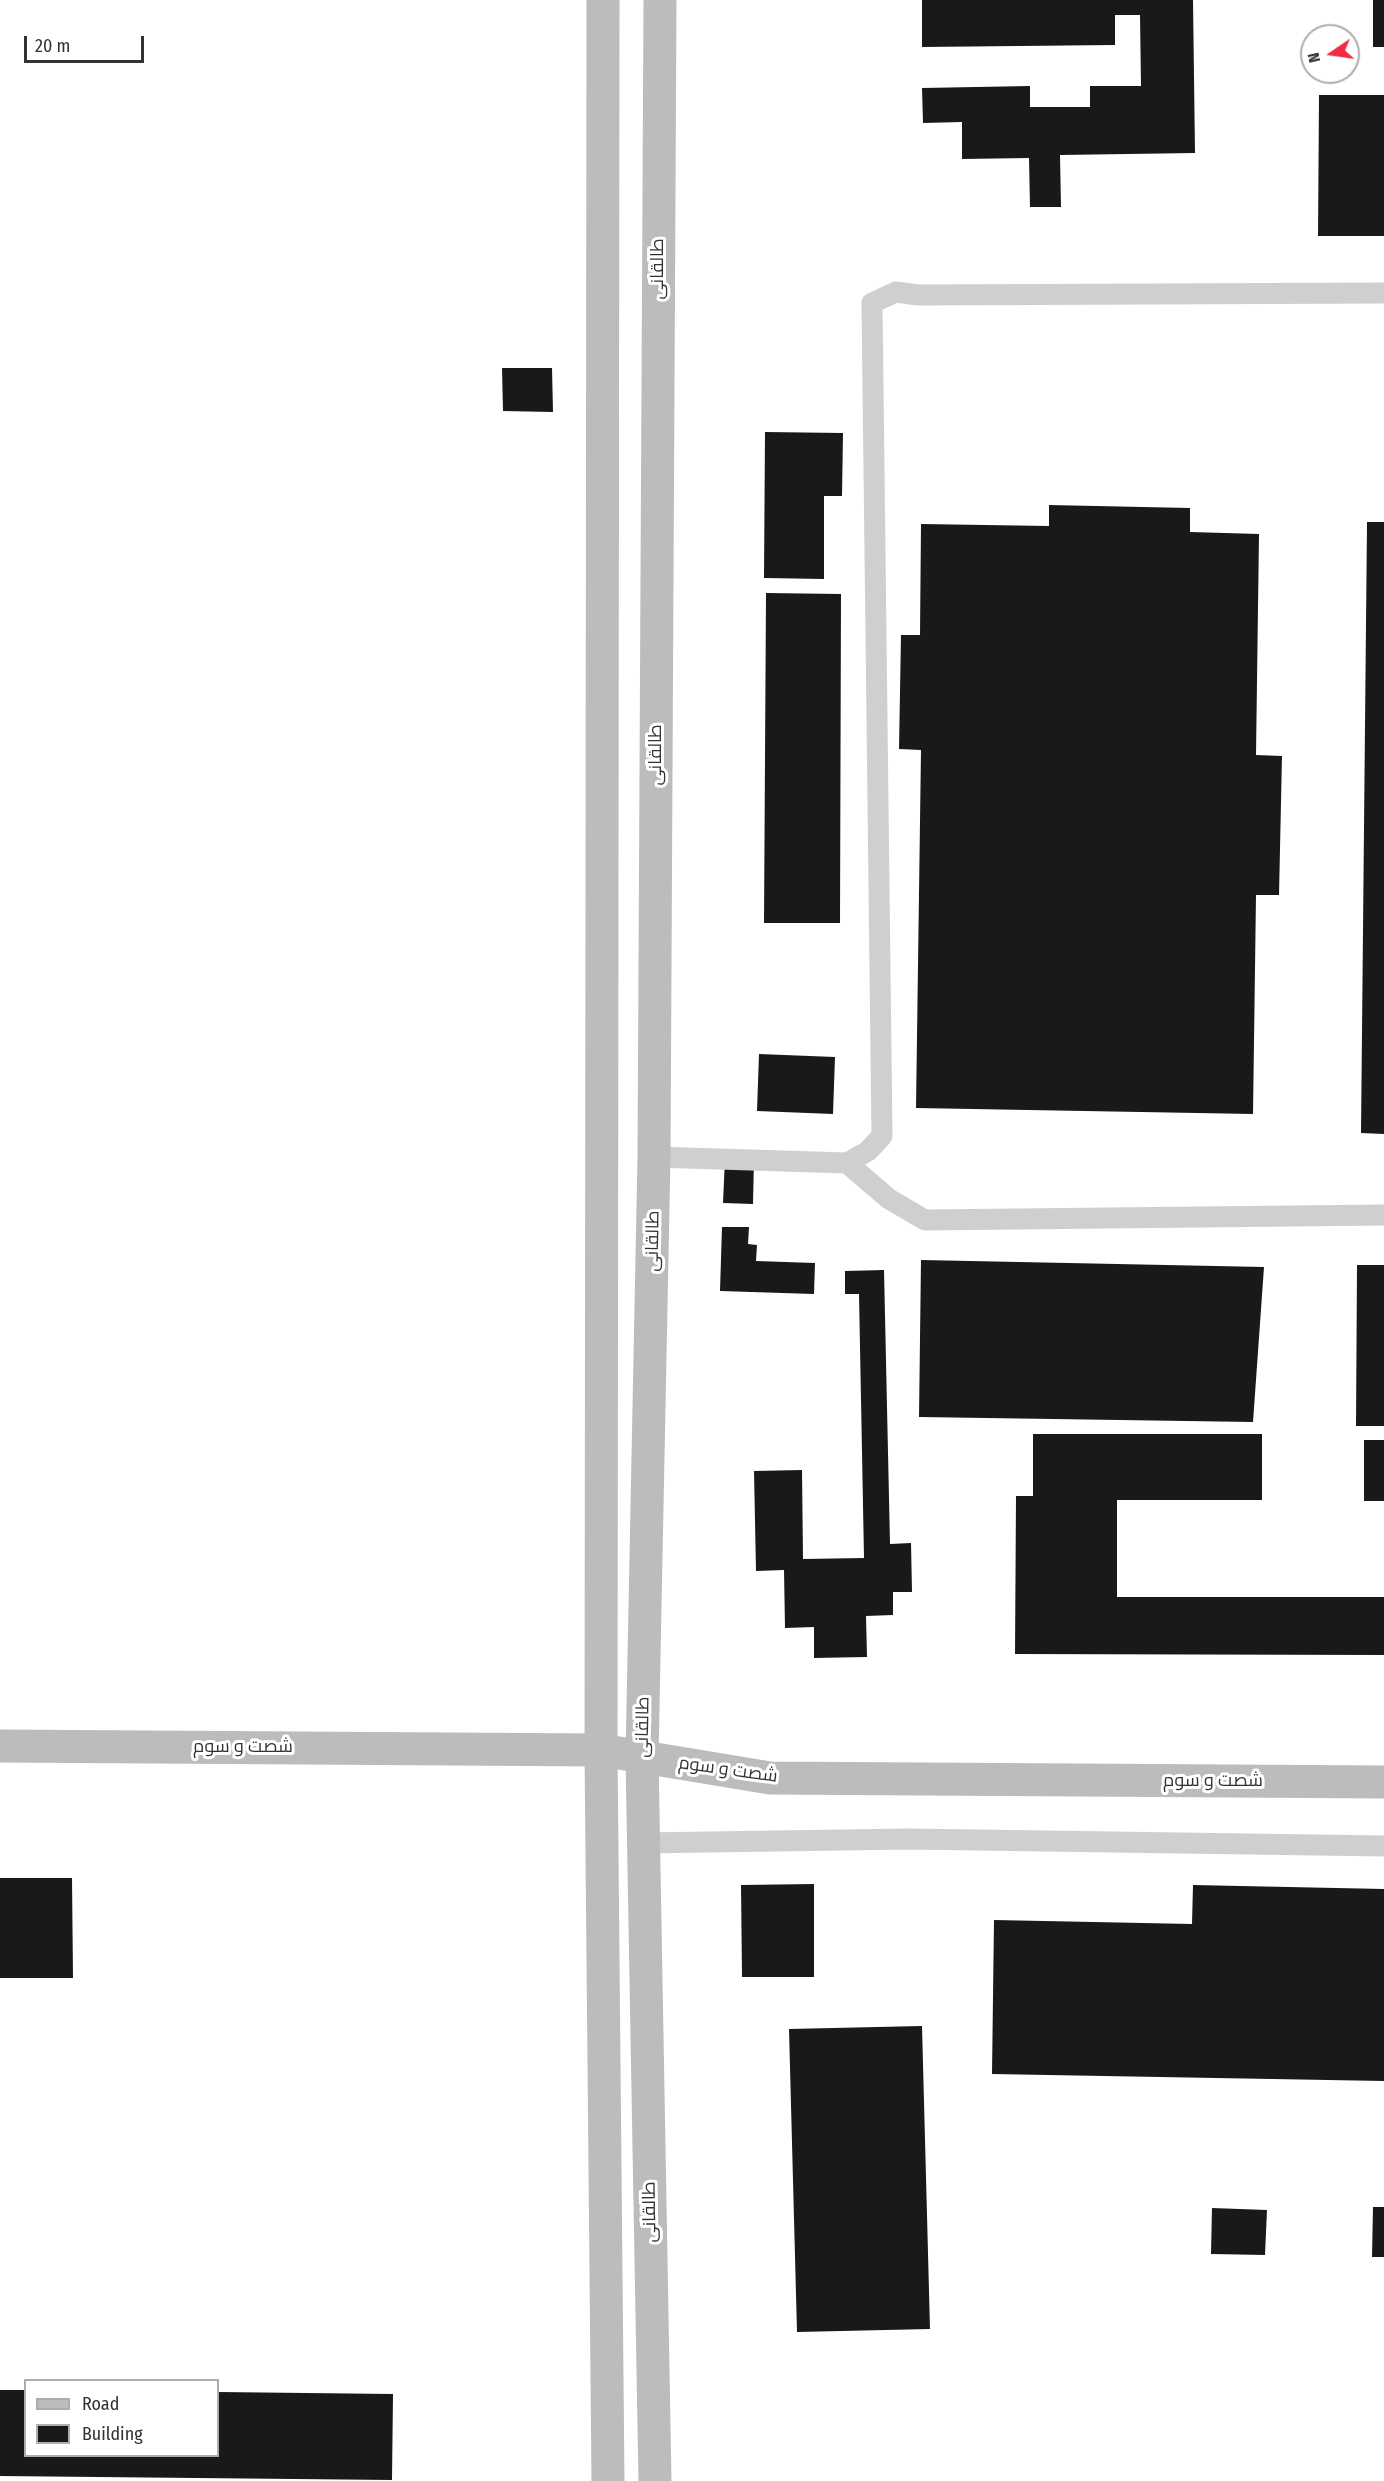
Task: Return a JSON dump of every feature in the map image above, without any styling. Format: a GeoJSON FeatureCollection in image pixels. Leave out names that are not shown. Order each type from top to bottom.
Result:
{"type":"FeatureCollection","features":[{"type":"Feature","properties":{"kind":"street"},"geometry":{"type":"LineString","coordinates":[[603,0],[601,1749],[608,2481]]}},
{"type":"Feature","properties":{"kind":"street","name":"طالقانی"},"geometry":{"type":"LineString","coordinates":[[655,2481],[642,1757],[654,1156],[660,0]]}},
{"type":"Feature","properties":{"kind":"street","name":"شصت و سوم"},"geometry":{"type":"LineString","coordinates":[[0,1746],[601,1749],[770,1778],[1384,1782]]}},
{"type":"Feature","properties":{"kind":"lane"},"geometry":{"type":"LineString","coordinates":[[654,1156],[847,1163],[868,1150],[882,1136],[872,303],[896,292],[918,295],[1384,293]]}},
{"type":"Feature","properties":{"kind":"lane"},"geometry":{"type":"LineString","coordinates":[[847,1163],[889,1198],[925,1220],[1384,1215]]}},
{"type":"Feature","properties":{"kind":"lane"},"geometry":{"type":"LineString","coordinates":[[643,1843],[909,1839],[1384,1846]]}},
{"type":"Feature","properties":{"kind":"building"},"geometry":{"type":"Polygon","coordinates":[[[922,0],[1193,0],[1195,153],[1060,155],[1061,207],[1030,207],[1029,158],[962,159],[962,122],[923,123],[922,88],[1030,86],[1030,107],[1090,107],[1090,86],[1141,86],[1140,15],[1115,15],[1115,45],[922,47],[922,0]]]}},
{"type":"Feature","properties":{"kind":"building"},"geometry":{"type":"Polygon","coordinates":[[[1373,0],[1384,0],[1384,47],[1373,47],[1373,0]]]}},
{"type":"Feature","properties":{"kind":"building"},"geometry":{"type":"Polygon","coordinates":[[[1319,95],[1384,95],[1384,236],[1318,236],[1319,95]]]}},
{"type":"Feature","properties":{"kind":"building"},"geometry":{"type":"Polygon","coordinates":[[[502,368],[552,368],[553,412],[503,411],[502,368]]]}},
{"type":"Feature","properties":{"kind":"building"},"geometry":{"type":"Polygon","coordinates":[[[765,432],[843,433],[842,496],[824,496],[824,579],[764,578],[765,432]]]}},
{"type":"Feature","properties":{"kind":"building"},"geometry":{"type":"Polygon","coordinates":[[[1049,505],[1190,508],[1190,532],[1259,534],[1256,755],[1282,756],[1279,895],[1256,895],[1253,1114],[916,1108],[921,750],[899,749],[901,635],[920,635],[921,524],[1049,526],[1049,505]]]}},
{"type":"Feature","properties":{"kind":"building"},"geometry":{"type":"Polygon","coordinates":[[[1367,522],[1384,522],[1384,1134],[1361,1133],[1367,522]]]}},
{"type":"Feature","properties":{"kind":"building"},"geometry":{"type":"Polygon","coordinates":[[[766,593],[841,594],[840,923],[764,923],[766,593]]]}},
{"type":"Feature","properties":{"kind":"building"},"geometry":{"type":"Polygon","coordinates":[[[759,1054],[835,1057],[833,1114],[757,1111],[759,1054]]]}},
{"type":"Feature","properties":{"kind":"building"},"geometry":{"type":"Polygon","coordinates":[[[725,1158],[754,1158],[753,1204],[723,1203],[725,1158]]]}},
{"type":"Feature","properties":{"kind":"building"},"geometry":{"type":"Polygon","coordinates":[[[722,1227],[749,1227],[748,1244],[757,1245],[756,1261],[815,1263],[814,1294],[720,1291],[722,1227]]]}},
{"type":"Feature","properties":{"kind":"building"},"geometry":{"type":"Polygon","coordinates":[[[921,1260],[1264,1267],[1253,1422],[919,1417],[921,1260]]]}},
{"type":"Feature","properties":{"kind":"building"},"geometry":{"type":"Polygon","coordinates":[[[1357,1265],[1384,1265],[1384,1426],[1356,1426],[1357,1265]]]}},
{"type":"Feature","properties":{"kind":"building"},"geometry":{"type":"Polygon","coordinates":[[[884,1270],[890,1544],[911,1543],[912,1592],[893,1592],[893,1615],[866,1616],[867,1657],[814,1658],[814,1627],[785,1628],[784,1570],[756,1571],[754,1471],[802,1470],[803,1559],[864,1558],[859,1294],[845,1294],[845,1271],[884,1270]]]}},
{"type":"Feature","properties":{"kind":"building"},"geometry":{"type":"Polygon","coordinates":[[[1033,1434],[1262,1434],[1262,1500],[1117,1500],[1117,1597],[1384,1597],[1384,1655],[1015,1654],[1016,1496],[1033,1496],[1033,1434]]]}},
{"type":"Feature","properties":{"kind":"building"},"geometry":{"type":"Polygon","coordinates":[[[1364,1440],[1384,1440],[1384,1501],[1364,1501],[1364,1440]]]}},
{"type":"Feature","properties":{"kind":"building"},"geometry":{"type":"Polygon","coordinates":[[[0,1878],[72,1878],[73,1978],[0,1978],[0,1878]]]}},
{"type":"Feature","properties":{"kind":"building"},"geometry":{"type":"Polygon","coordinates":[[[814,1884],[814,1977],[742,1977],[741,1885],[814,1884]]]}},
{"type":"Feature","properties":{"kind":"building"},"geometry":{"type":"Polygon","coordinates":[[[1193,1885],[1384,1889],[1384,2081],[992,2074],[994,1920],[1192,1924],[1193,1885]]]}},
{"type":"Feature","properties":{"kind":"building"},"geometry":{"type":"Polygon","coordinates":[[[922,2026],[930,2329],[797,2332],[789,2029],[922,2026]]]}},
{"type":"Feature","properties":{"kind":"building"},"geometry":{"type":"Polygon","coordinates":[[[1373,2207],[1384,2207],[1384,2257],[1372,2257],[1373,2207]]]}},
{"type":"Feature","properties":{"kind":"building"},"geometry":{"type":"Polygon","coordinates":[[[1212,2208],[1267,2210],[1265,2255],[1211,2254],[1212,2208]]]}},
{"type":"Feature","properties":{"kind":"building"},"geometry":{"type":"Polygon","coordinates":[[[0,2390],[24,2390],[24,2457],[219,2457],[219,2392],[393,2394],[392,2480],[0,2476],[0,2390]]]}}]}
